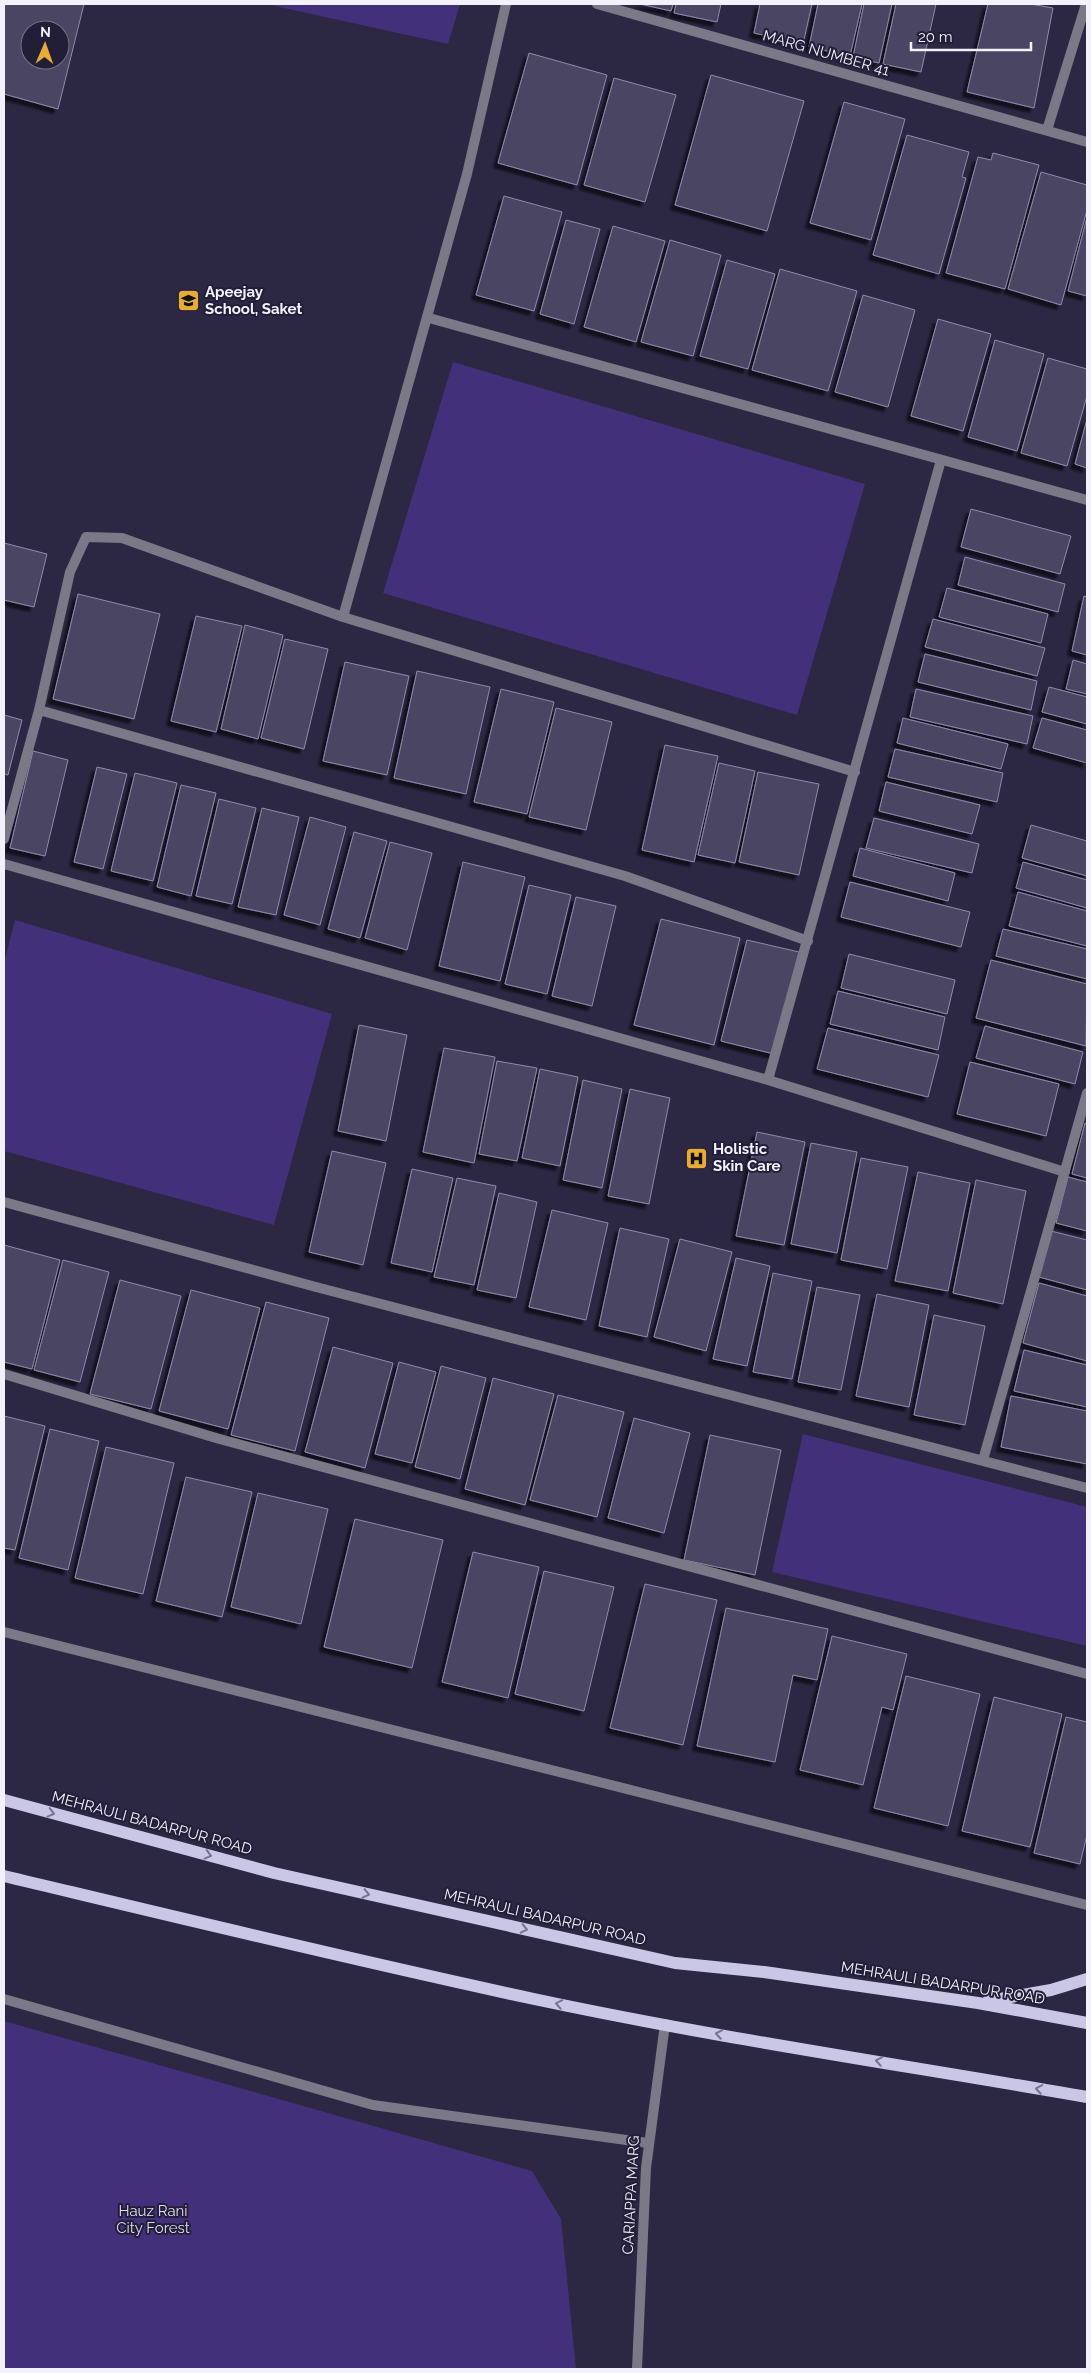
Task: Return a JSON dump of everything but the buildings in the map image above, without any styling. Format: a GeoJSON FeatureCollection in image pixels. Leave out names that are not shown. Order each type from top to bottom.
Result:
{"type":"FeatureCollection","features":[{"type":"Feature","properties":{"kind":"main road","name":"MEHRAULI BADARPUR ROAD"},"geometry":{"type":"LineString","coordinates":[[4,1800],[274,1873],[675,1963],[764,1972],[978,2003],[1087,2023]]}},
{"type":"Feature","properties":{"kind":"main road"},"geometry":{"type":"LineString","coordinates":[[4,1876],[301,1947],[535,1999],[664,2024],[1087,2097]]}},
{"type":"Feature","properties":{"kind":"main road"},"geometry":{"type":"LineString","coordinates":[[978,2003],[1051,1990],[1087,1979]]}},
{"type":"Feature","properties":{"kind":"street"},"geometry":{"type":"LineString","coordinates":[[343,617],[429,318],[467,174],[506,4]]}},
{"type":"Feature","properties":{"kind":"street","name":"MARG NUMBER 41"},"geometry":{"type":"LineString","coordinates":[[597,4],[1087,142]]}},
{"type":"Feature","properties":{"kind":"street"},"geometry":{"type":"LineString","coordinates":[[1047,130],[1086,4]]}},
{"type":"Feature","properties":{"kind":"street"},"geometry":{"type":"LineString","coordinates":[[429,318],[1087,500]]}},
{"type":"Feature","properties":{"kind":"street"},"geometry":{"type":"LineString","coordinates":[[768,1080],[941,460]]}},
{"type":"Feature","properties":{"kind":"street"},"geometry":{"type":"LineString","coordinates":[[4,839],[39,710],[70,572],[86,537],[122,538],[343,617],[855,772]]}},
{"type":"Feature","properties":{"kind":"street"},"geometry":{"type":"LineString","coordinates":[[39,710],[625,876],[808,940]]}},
{"type":"Feature","properties":{"kind":"street"},"geometry":{"type":"LineString","coordinates":[[4,864],[768,1080],[1065,1172]]}},
{"type":"Feature","properties":{"kind":"street"},"geometry":{"type":"LineString","coordinates":[[982,1460],[1087,1093]]}},
{"type":"Feature","properties":{"kind":"street"},"geometry":{"type":"LineString","coordinates":[[4,1202],[316,1287],[1087,1488]]}},
{"type":"Feature","properties":{"kind":"street"},"geometry":{"type":"LineString","coordinates":[[4,1374],[216,1438],[1087,1674]]}},
{"type":"Feature","properties":{"kind":"street"},"geometry":{"type":"LineString","coordinates":[[4,1632],[1087,1905]]}},
{"type":"Feature","properties":{"kind":"street"},"geometry":{"type":"LineString","coordinates":[[4,1999],[373,2104],[648,2143]]}},
{"type":"Feature","properties":{"kind":"street","name":"CARIAPPA MARG"},"geometry":{"type":"LineString","coordinates":[[638,2369],[648,2143],[664,2024]]}},
{"type":"Feature","properties":{"kind":"green space"},"geometry":{"type":"Polygon","coordinates":[[[266,4],[460,4],[448,44],[266,4]]]}},
{"type":"Feature","properties":{"kind":"green space"},"geometry":{"type":"Polygon","coordinates":[[[453,362],[865,484],[797,715],[383,593],[453,362]]]}},
{"type":"Feature","properties":{"kind":"green space"},"geometry":{"type":"Polygon","coordinates":[[[15,920],[332,1014],[274,1225],[4,1151],[4,963],[15,920]]]}},
{"type":"Feature","properties":{"kind":"green space"},"geometry":{"type":"Polygon","coordinates":[[[803,1434],[1087,1507],[1087,1646],[772,1572],[803,1434]]]}},
{"type":"Feature","properties":{"kind":"green space","name":"Hauz Rani City Forest"},"geometry":{"type":"Polygon","coordinates":[[[4,2021],[532,2171],[561,2219],[576,2369],[4,2369],[4,2021]]]}},
{"type":"Feature","properties":{"kind":"place","name":"Apeejay School, Saket"},"geometry":{"type":"Point","coordinates":[189,301]}},
{"type":"Feature","properties":{"kind":"place","name":"Holistic Skin Care"},"geometry":{"type":"Point","coordinates":[697,1158]}}]}
